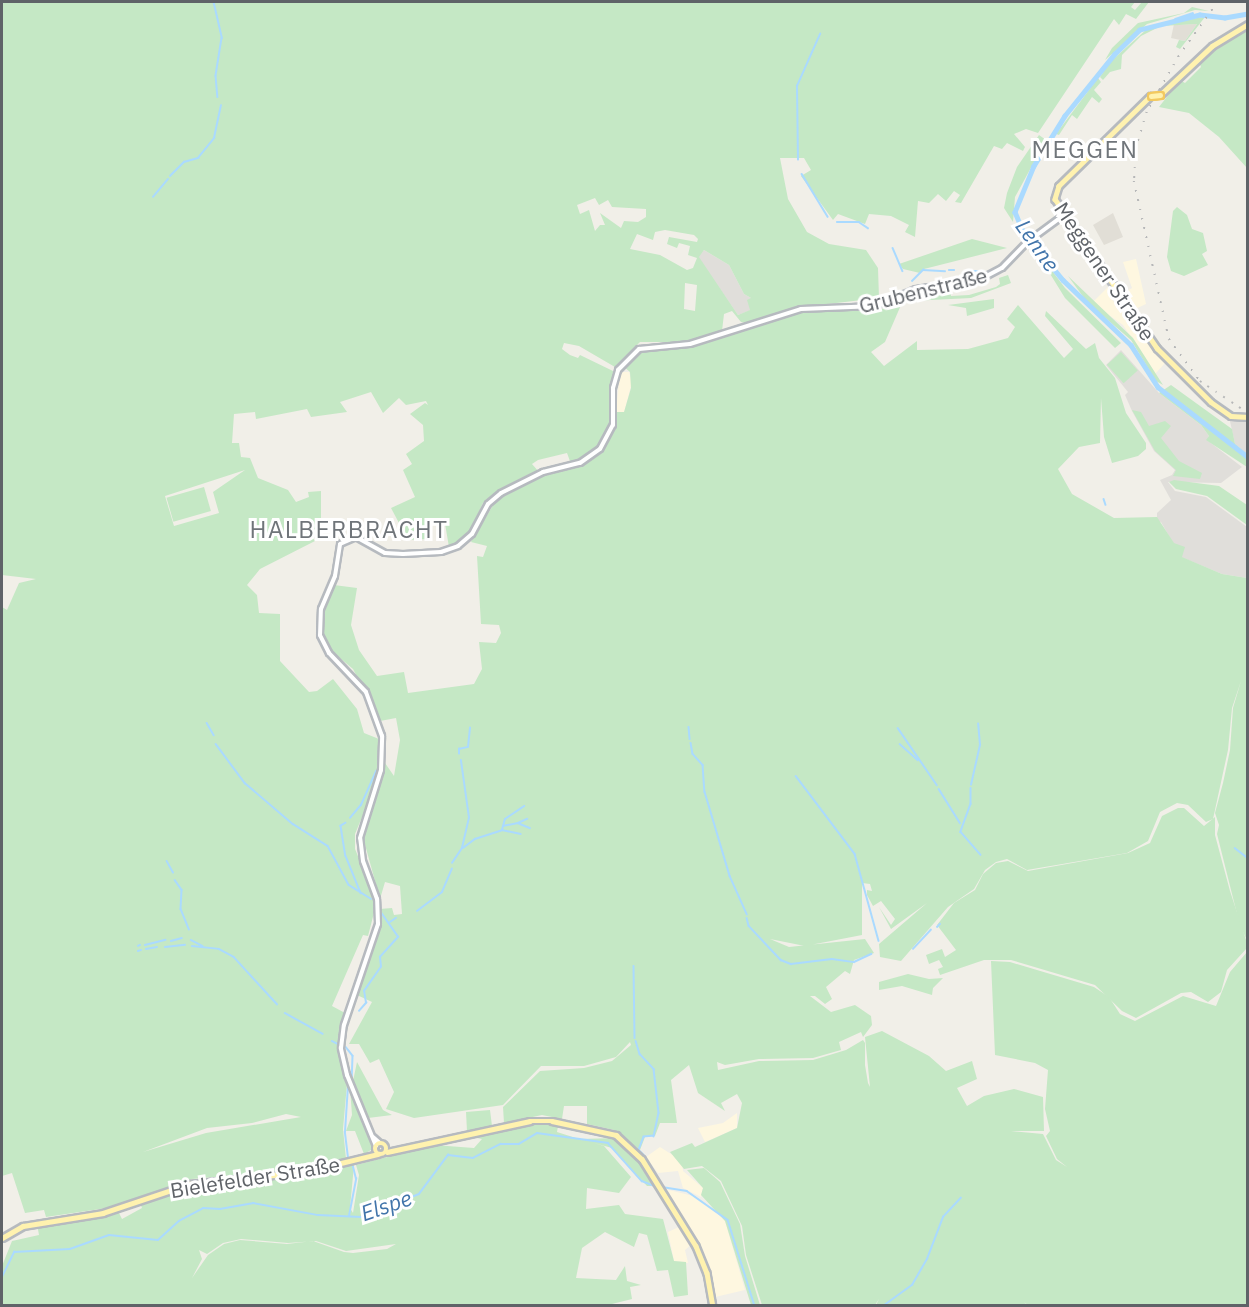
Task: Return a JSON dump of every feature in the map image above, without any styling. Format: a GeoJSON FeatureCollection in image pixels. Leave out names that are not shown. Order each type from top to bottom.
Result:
{"type":"FeatureCollection","features":[{"type":"Feature","properties":{"kind":"main road","name":"Meggener Straße"},"geometry":{"type":"LineString","coordinates":[[1248,24],[1212,46],[1161,95],[1152,96],[1059,186],[1054,197],[1064,215],[1161,352],[1216,406],[1233,417],[1248,417]]}},
{"type":"Feature","properties":{"kind":"main road","name":"Grubenstraße"},"geometry":{"type":"LineString","coordinates":[[377,1148],[369,1132],[341,1048],[344,1025],[376,933],[377,898],[363,861],[360,833],[382,760],[381,730],[371,701],[359,682],[329,653],[319,630],[321,609],[335,576],[338,548],[348,538],[361,538],[388,554],[448,551],[470,537],[488,504],[501,493],[543,472],[575,465],[592,456],[612,429],[613,388],[618,370],[639,349],[690,344],[801,309],[876,306],[916,289],[981,279],[1006,265],[1027,242],[1064,215]]}},
{"type":"Feature","properties":{"kind":"main road"},"geometry":{"type":"LineString","coordinates":[[377,1148],[403,1150],[530,1121],[552,1121],[621,1138],[642,1159],[700,1254],[713,1305]]}},
{"type":"Feature","properties":{"kind":"main road"},"geometry":{"type":"LineString","coordinates":[[377,1148],[387,1150]]}},
{"type":"Feature","properties":{"kind":"main road","name":"Bielefelder Straße"},"geometry":{"type":"LineString","coordinates":[[2,1238],[42,1221],[103,1213],[189,1184],[304,1172],[364,1159],[377,1148]]}},
{"type":"Feature","properties":{"kind":"shaded area"},"geometry":{"type":"Polygon","coordinates":[[[1174,24],[1197,24],[1185,41],[1171,38],[1174,24]]]}},
{"type":"Feature","properties":{"kind":"shaded area"},"geometry":{"type":"Polygon","coordinates":[[[1113,213],[1123,237],[1104,245],[1093,225],[1113,213]]]}},
{"type":"Feature","properties":{"kind":"shaded area"},"geometry":{"type":"Polygon","coordinates":[[[704,250],[729,265],[744,294],[751,298],[751,310],[738,315],[698,257],[704,250]]]}},
{"type":"Feature","properties":{"kind":"shaded area"},"geometry":{"type":"Polygon","coordinates":[[[1136,259],[1146,304],[1133,310],[1122,294],[1132,288],[1123,262],[1136,259]]]}},
{"type":"Feature","properties":{"kind":"shaded area"},"geometry":{"type":"Polygon","coordinates":[[[1110,285],[1113,289],[1107,293],[1114,302],[1120,299],[1166,362],[1155,374],[1123,325],[1092,303],[1110,285]]]}},
{"type":"Feature","properties":{"kind":"shaded area"},"geometry":{"type":"Polygon","coordinates":[[[1121,350],[1159,393],[1201,425],[1209,436],[1207,440],[1242,467],[1221,483],[1168,482],[1175,491],[1206,497],[1247,527],[1247,578],[1222,574],[1181,557],[1161,522],[1157,521],[1157,513],[1171,500],[1160,480],[1172,475],[1175,470],[1154,451],[1132,411],[1125,395],[1128,392],[1106,365],[1121,350]]]}},
{"type":"Feature","properties":{"kind":"shaded area"},"geometry":{"type":"Polygon","coordinates":[[[620,372],[629,372],[632,382],[624,413],[616,412],[620,372]]]}},
{"type":"Feature","properties":{"kind":"shaded area"},"geometry":{"type":"Polygon","coordinates":[[[1247,420],[1247,454],[1235,444],[1230,421],[1247,420]]]}},
{"type":"Feature","properties":{"kind":"shaded area"},"geometry":{"type":"Polygon","coordinates":[[[737,1113],[737,1128],[705,1142],[698,1128],[723,1123],[737,1113]]]}},
{"type":"Feature","properties":{"kind":"shaded area"},"geometry":{"type":"Polygon","coordinates":[[[660,1147],[682,1161],[683,1171],[703,1188],[701,1197],[683,1188],[678,1171],[658,1173],[646,1157],[660,1147]]]}},
{"type":"Feature","properties":{"kind":"shaded area"},"geometry":{"type":"Polygon","coordinates":[[[665,1189],[693,1196],[709,1205],[725,1221],[745,1290],[715,1297],[703,1254],[665,1189]]]}},
{"type":"Feature","properties":{"kind":"shaded area"},"geometry":{"type":"Polygon","coordinates":[[[681,1226],[692,1244],[685,1250],[688,1263],[674,1261],[668,1232],[681,1226]]]}},
{"type":"Feature","properties":{"kind":"green space"},"geometry":{"type":"Polygon","coordinates":[[[2,2],[1135,2],[1131,7],[1135,10],[1142,2],[1149,2],[1136,19],[1126,14],[1119,25],[1114,19],[1038,133],[1026,129],[1014,134],[1025,147],[1023,151],[1007,143],[1002,149],[994,146],[961,203],[955,202],[960,195],[954,191],[946,201],[938,194],[929,203],[918,201],[915,237],[905,232],[909,225],[891,216],[869,214],[865,224],[838,214],[833,220],[801,176],[811,170],[804,158],[780,158],[788,199],[807,232],[829,244],[866,250],[878,268],[879,298],[802,307],[752,324],[741,322],[732,311],[724,314],[722,331],[685,342],[640,342],[615,367],[579,346],[564,343],[562,349],[570,355],[578,358],[580,355],[613,371],[611,420],[602,443],[571,464],[567,453],[538,460],[532,464],[539,472],[483,503],[468,535],[449,547],[444,518],[426,525],[428,539],[408,540],[391,508],[415,497],[403,470],[412,464],[406,454],[424,441],[423,425],[410,414],[425,403],[428,405],[426,401],[406,405],[399,398],[383,413],[371,392],[340,402],[347,412],[311,417],[307,409],[256,419],[255,412],[234,414],[232,443],[239,443],[241,457],[250,458],[258,478],[288,490],[296,502],[309,497],[308,492],[321,491],[321,528],[316,526],[312,537],[315,541],[260,569],[247,585],[257,595],[259,613],[280,614],[280,661],[309,692],[317,691],[333,679],[357,709],[364,733],[379,739],[381,759],[375,786],[355,834],[355,849],[373,892],[375,909],[368,936],[363,935],[332,1006],[345,1013],[340,1061],[347,1084],[343,1129],[346,1159],[293,1170],[192,1179],[107,1208],[46,1217],[44,1210],[25,1213],[12,1173],[2,1176],[2,607],[7,610],[19,583],[36,579],[2,575],[2,2]],[[595,198],[577,205],[580,214],[589,210],[595,231],[600,225],[605,225],[600,213],[621,228],[624,221],[638,222],[646,217],[646,209],[612,207],[608,200],[599,205],[595,198]],[[665,230],[655,232],[653,240],[637,234],[630,249],[660,255],[687,270],[693,268],[697,258],[688,255],[690,246],[679,243],[677,248],[667,244],[669,237],[697,242],[698,239],[694,235],[665,230]],[[704,250],[699,257],[738,315],[750,310],[747,300],[751,298],[744,294],[729,265],[704,250]],[[685,283],[684,309],[695,311],[697,285],[685,283]],[[245,470],[165,496],[174,526],[219,513],[213,492],[245,470]],[[286,1114],[252,1123],[207,1128],[143,1152],[206,1133],[301,1117],[286,1114]]]}},
{"type":"Feature","properties":{"kind":"green space"},"geometry":{"type":"Polygon","coordinates":[[[1192,7],[1209,11],[1195,10],[1147,24],[1105,60],[1112,48],[1138,23],[1184,13],[1192,7]]]}},
{"type":"Feature","properties":{"kind":"green space"},"geometry":{"type":"Polygon","coordinates":[[[1205,17],[1180,49],[1176,47],[1179,40],[1185,41],[1197,24],[1161,26],[1141,36],[1122,55],[1121,69],[1110,72],[1103,80],[1100,77],[1110,62],[1147,29],[1173,21],[1205,17]]]}},
{"type":"Feature","properties":{"kind":"green space"},"geometry":{"type":"Polygon","coordinates":[[[1247,27],[1247,168],[1219,137],[1189,113],[1159,107],[1180,80],[1185,83],[1201,67],[1199,62],[1219,48],[1217,44],[1247,27]]]}},
{"type":"Feature","properties":{"kind":"green space"},"geometry":{"type":"Polygon","coordinates":[[[1098,78],[1101,82],[1094,90],[1102,99],[1099,103],[1092,97],[1077,119],[1072,115],[1059,135],[1056,134],[1098,78]]]}},
{"type":"Feature","properties":{"kind":"green space"},"geometry":{"type":"Polygon","coordinates":[[[1039,135],[1046,140],[1015,197],[1013,222],[1004,208],[1007,193],[1017,167],[1039,135]]]}},
{"type":"Feature","properties":{"kind":"green space"},"geometry":{"type":"Polygon","coordinates":[[[1177,207],[1187,215],[1192,229],[1203,233],[1207,251],[1202,254],[1208,265],[1184,276],[1171,271],[1167,257],[1173,211],[1177,207]]]}},
{"type":"Feature","properties":{"kind":"green space"},"geometry":{"type":"Polygon","coordinates":[[[972,239],[1007,248],[924,269],[920,273],[903,269],[899,264],[972,239]]]}},
{"type":"Feature","properties":{"kind":"green space"},"geometry":{"type":"Polygon","coordinates":[[[1031,243],[1065,288],[1121,343],[1115,348],[1065,298],[1031,243]]]}},
{"type":"Feature","properties":{"kind":"green space"},"geometry":{"type":"Polygon","coordinates":[[[1008,275],[1011,283],[971,298],[911,301],[910,298],[924,296],[924,288],[950,286],[951,296],[969,295],[996,287],[1000,284],[999,278],[1008,275]]]}},
{"type":"Feature","properties":{"kind":"green space"},"geometry":{"type":"Polygon","coordinates":[[[1068,276],[1133,338],[1163,385],[1156,381],[1131,340],[1087,302],[1068,276]]]}},
{"type":"Feature","properties":{"kind":"green space"},"geometry":{"type":"Polygon","coordinates":[[[994,299],[994,308],[967,316],[966,308],[948,305],[994,299]]]}},
{"type":"Feature","properties":{"kind":"green space"},"geometry":{"type":"Polygon","coordinates":[[[901,305],[885,342],[871,352],[884,366],[917,341],[917,350],[968,349],[1008,338],[1015,327],[1007,319],[1018,305],[1064,358],[1073,349],[1045,316],[1046,311],[1086,349],[1095,343],[1099,358],[1115,378],[1126,413],[1146,443],[1146,449],[1138,456],[1112,463],[1104,437],[1101,398],[1100,443],[1079,447],[1058,469],[1072,494],[1114,518],[1157,517],[1174,543],[1185,547],[1182,557],[1222,574],[1247,578],[1247,940],[1240,926],[1217,834],[1219,825],[1215,813],[1230,750],[1233,708],[1241,681],[1232,708],[1228,750],[1213,819],[1206,822],[1188,805],[1177,803],[1160,812],[1148,841],[1127,853],[1027,870],[1007,859],[996,862],[985,870],[974,889],[948,907],[901,961],[880,957],[879,944],[927,903],[891,929],[879,907],[891,925],[895,919],[881,901],[873,906],[867,895],[867,890],[872,891],[870,884],[862,883],[862,935],[813,944],[865,939],[874,953],[854,960],[850,974],[845,971],[826,987],[832,999],[825,1004],[815,996],[810,996],[831,1012],[855,1005],[871,1016],[872,1025],[863,1037],[861,1032],[839,1042],[841,1050],[813,1058],[759,1059],[725,1065],[717,1062],[718,1070],[759,1061],[813,1060],[846,1050],[863,1040],[870,1087],[865,1037],[882,1031],[929,1056],[946,1071],[972,1061],[977,1079],[957,1088],[967,1106],[984,1096],[1014,1089],[1043,1097],[1044,1131],[1011,1131],[1043,1134],[1056,1160],[1067,1167],[1057,1159],[1046,1136],[1050,1131],[1045,1109],[1048,1070],[1035,1063],[995,1055],[991,961],[1010,962],[1094,987],[1109,997],[1120,1014],[1135,1021],[1183,996],[1216,1006],[1230,972],[1247,952],[1247,1305],[1029,1306],[1024,1302],[1027,1305],[876,1305],[879,1299],[875,1305],[762,1305],[746,1255],[742,1226],[721,1181],[702,1166],[684,1169],[670,1152],[692,1143],[695,1147],[737,1128],[742,1103],[737,1094],[721,1103],[725,1111],[698,1093],[689,1065],[671,1080],[677,1123],[660,1123],[655,1136],[645,1137],[640,1150],[614,1130],[587,1124],[587,1106],[564,1106],[562,1119],[542,1115],[504,1123],[503,1107],[540,1071],[584,1068],[612,1061],[631,1045],[630,1042],[616,1057],[584,1066],[541,1066],[503,1105],[414,1118],[386,1109],[394,1092],[379,1059],[370,1063],[359,1044],[349,1044],[372,1002],[357,995],[375,944],[380,909],[392,908],[394,915],[402,914],[400,886],[385,882],[380,899],[364,841],[364,828],[385,763],[394,776],[400,740],[396,718],[380,721],[353,669],[328,648],[320,625],[334,585],[357,588],[351,625],[359,650],[377,676],[404,672],[408,693],[474,684],[482,669],[479,642],[496,643],[501,633],[499,625],[481,624],[477,556],[483,557],[487,546],[471,542],[498,497],[544,474],[585,464],[596,457],[613,433],[616,412],[624,412],[631,388],[630,372],[623,366],[639,351],[699,345],[802,311],[869,311],[901,305]],[[770,939],[789,947],[803,946],[770,939]]]}},
{"type":"Feature","properties":{"kind":"green space"},"geometry":{"type":"Polygon","coordinates":[[[1121,352],[1138,371],[1124,383],[1107,365],[1121,352]]]}},
{"type":"Feature","properties":{"kind":"green space"},"geometry":{"type":"Polygon","coordinates":[[[1171,385],[1232,429],[1235,444],[1247,454],[1247,467],[1206,440],[1209,436],[1201,425],[1159,393],[1171,385]]]}},
{"type":"Feature","properties":{"kind":"green space"},"geometry":{"type":"Polygon","coordinates":[[[1132,410],[1141,412],[1149,426],[1165,421],[1171,426],[1161,438],[1179,461],[1202,473],[1200,479],[1173,476],[1176,470],[1155,451],[1132,410]]]}},
{"type":"Feature","properties":{"kind":"green space"},"geometry":{"type":"Polygon","coordinates":[[[1174,480],[1219,486],[1247,505],[1247,525],[1207,496],[1176,489],[1169,482],[1174,480]]]}},
{"type":"Feature","properties":{"kind":"green space"},"geometry":{"type":"Polygon","coordinates":[[[204,487],[211,511],[173,522],[167,498],[204,487]]]}},
{"type":"Feature","properties":{"kind":"green space"},"geometry":{"type":"Polygon","coordinates":[[[1178,808],[1184,808],[1204,826],[1215,817],[1215,835],[1247,943],[1247,948],[1227,970],[1221,992],[1208,1002],[1191,992],[1181,993],[1136,1018],[1122,1011],[1095,985],[1011,960],[984,960],[940,975],[938,969],[943,967],[939,960],[929,964],[926,955],[942,949],[945,957],[956,950],[937,925],[954,903],[975,890],[983,874],[996,863],[1008,861],[1028,871],[1128,853],[1150,843],[1162,816],[1178,808]]]}},
{"type":"Feature","properties":{"kind":"green space"},"geometry":{"type":"Polygon","coordinates":[[[908,974],[929,979],[943,978],[933,988],[932,995],[902,986],[879,990],[879,982],[908,974]]]}},
{"type":"Feature","properties":{"kind":"green space"},"geometry":{"type":"Polygon","coordinates":[[[357,1062],[383,1110],[392,1115],[368,1118],[353,1081],[357,1062]]]}},
{"type":"Feature","properties":{"kind":"green space"},"geometry":{"type":"Polygon","coordinates":[[[350,1088],[372,1141],[371,1150],[364,1154],[355,1131],[346,1131],[352,1115],[350,1088]]]}},
{"type":"Feature","properties":{"kind":"green space"},"geometry":{"type":"Polygon","coordinates":[[[490,1110],[492,1126],[467,1131],[466,1112],[490,1110]]]}},
{"type":"Feature","properties":{"kind":"green space"},"geometry":{"type":"Polygon","coordinates":[[[539,1123],[558,1126],[557,1132],[579,1139],[618,1138],[635,1155],[656,1186],[647,1186],[612,1148],[594,1143],[604,1146],[631,1177],[619,1193],[587,1188],[586,1209],[619,1205],[625,1214],[663,1219],[674,1261],[686,1262],[688,1295],[674,1297],[668,1270],[657,1271],[647,1235],[639,1233],[634,1247],[605,1232],[582,1248],[576,1278],[616,1280],[625,1266],[627,1281],[641,1285],[630,1287],[632,1299],[608,1305],[2,1306],[2,1266],[12,1241],[39,1235],[37,1224],[118,1211],[122,1219],[142,1208],[140,1203],[190,1187],[354,1165],[350,1208],[353,1213],[359,1175],[356,1165],[434,1145],[474,1148],[482,1139],[472,1137],[539,1123]],[[241,1239],[223,1243],[207,1254],[199,1250],[202,1259],[192,1278],[208,1255],[224,1244],[240,1240],[287,1244],[308,1242],[288,1243],[241,1239]],[[314,1241],[344,1252],[353,1253],[387,1249],[396,1244],[346,1251],[314,1241]]]}},
{"type":"Feature","properties":{"kind":"green space"},"geometry":{"type":"Polygon","coordinates":[[[704,1168],[720,1182],[740,1224],[745,1256],[760,1305],[751,1305],[725,1221],[701,1195],[703,1188],[687,1170],[704,1168]]]}},
{"type":"Feature","properties":{"kind":"waterway"},"geometry":{"type":"LineString","coordinates":[[214,2],[222,38],[216,76],[218,97]]}},
{"type":"Feature","properties":{"kind":"waterway","name":"Lenne"},"geometry":{"type":"LineString","coordinates":[[1175,19],[1192,13]]}},
{"type":"Feature","properties":{"kind":"waterway","name":"Lenne"},"geometry":{"type":"LineString","coordinates":[[1248,14],[1225,18],[1200,15],[1140,30],[1115,54],[1065,116],[1034,166],[1015,212],[1023,231],[1063,280],[1131,345],[1158,387],[1248,457]]}},
{"type":"Feature","properties":{"kind":"waterway"},"geometry":{"type":"LineString","coordinates":[[798,160],[797,86],[820,34]]}},
{"type":"Feature","properties":{"kind":"waterway"},"geometry":{"type":"LineString","coordinates":[[170,176],[184,162],[198,158],[214,138],[221,106]]}},
{"type":"Feature","properties":{"kind":"waterway"},"geometry":{"type":"LineString","coordinates":[[802,174],[828,217]]}},
{"type":"Feature","properties":{"kind":"waterway"},"geometry":{"type":"LineString","coordinates":[[153,197],[168,179]]}},
{"type":"Feature","properties":{"kind":"waterway"},"geometry":{"type":"LineString","coordinates":[[837,222],[859,222],[868,228]]}},
{"type":"Feature","properties":{"kind":"waterway"},"geometry":{"type":"LineString","coordinates":[[893,248],[903,271]]}},
{"type":"Feature","properties":{"kind":"waterway"},"geometry":{"type":"LineString","coordinates":[[912,281],[923,270],[945,271]]}},
{"type":"Feature","properties":{"kind":"waterway"},"geometry":{"type":"LineString","coordinates":[[949,270],[954,270]]}},
{"type":"Feature","properties":{"kind":"waterway"},"geometry":{"type":"LineString","coordinates":[[968,271],[983,271]]}},
{"type":"Feature","properties":{"kind":"waterway"},"geometry":{"type":"LineString","coordinates":[[1104,499],[1106,505]]}},
{"type":"Feature","properties":{"kind":"waterway"},"geometry":{"type":"LineString","coordinates":[[207,723],[214,735]]}},
{"type":"Feature","properties":{"kind":"waterway"},"geometry":{"type":"LineString","coordinates":[[971,785],[980,745],[978,724]]}},
{"type":"Feature","properties":{"kind":"waterway"},"geometry":{"type":"LineString","coordinates":[[689,727],[690,739]]}},
{"type":"Feature","properties":{"kind":"waterway"},"geometry":{"type":"LineString","coordinates":[[459,754],[459,749],[468,747],[470,728]]}},
{"type":"Feature","properties":{"kind":"waterway"},"geometry":{"type":"LineString","coordinates":[[898,728],[937,785]]}},
{"type":"Feature","properties":{"kind":"waterway"},"geometry":{"type":"LineString","coordinates":[[691,743],[693,754],[703,765],[705,792],[730,876],[747,914]]}},
{"type":"Feature","properties":{"kind":"waterway"},"geometry":{"type":"LineString","coordinates":[[216,744],[245,783],[293,824],[328,846],[349,885],[371,899]]}},
{"type":"Feature","properties":{"kind":"waterway"},"geometry":{"type":"LineString","coordinates":[[900,744],[918,760]]}},
{"type":"Feature","properties":{"kind":"waterway"},"geometry":{"type":"LineString","coordinates":[[452,863],[462,848],[469,818],[461,761]]}},
{"type":"Feature","properties":{"kind":"waterway"},"geometry":{"type":"LineString","coordinates":[[350,818],[361,805],[376,771]]}},
{"type":"Feature","properties":{"kind":"waterway"},"geometry":{"type":"LineString","coordinates":[[796,776],[855,854],[879,941]]}},
{"type":"Feature","properties":{"kind":"waterway"},"geometry":{"type":"LineString","coordinates":[[971,788],[971,804],[961,832],[981,855]]}},
{"type":"Feature","properties":{"kind":"waterway"},"geometry":{"type":"LineString","coordinates":[[939,789],[960,823]]}},
{"type":"Feature","properties":{"kind":"waterway"},"geometry":{"type":"LineString","coordinates":[[463,848],[475,839],[502,830],[505,819],[524,806]]}},
{"type":"Feature","properties":{"kind":"waterway"},"geometry":{"type":"LineString","coordinates":[[518,823],[527,819]]}},
{"type":"Feature","properties":{"kind":"waterway"},"geometry":{"type":"LineString","coordinates":[[346,823],[341,826],[346,856],[361,893]]}},
{"type":"Feature","properties":{"kind":"waterway"},"geometry":{"type":"LineString","coordinates":[[503,826],[518,823],[530,828]]}},
{"type":"Feature","properties":{"kind":"waterway"},"geometry":{"type":"LineString","coordinates":[[502,830],[521,834]]}},
{"type":"Feature","properties":{"kind":"waterway"},"geometry":{"type":"LineString","coordinates":[[1235,848],[1248,858]]}},
{"type":"Feature","properties":{"kind":"waterway"},"geometry":{"type":"LineString","coordinates":[[167,861],[173,872]]}},
{"type":"Feature","properties":{"kind":"waterway"},"geometry":{"type":"LineString","coordinates":[[417,911],[442,892],[452,869]]}},
{"type":"Feature","properties":{"kind":"waterway"},"geometry":{"type":"LineString","coordinates":[[175,880],[182,890],[181,909],[189,929]]}},
{"type":"Feature","properties":{"kind":"waterway"},"geometry":{"type":"LineString","coordinates":[[359,1011],[366,1003],[364,991],[381,967],[380,957],[398,937],[382,914]]}},
{"type":"Feature","properties":{"kind":"waterway"},"geometry":{"type":"LineString","coordinates":[[390,922],[396,918]]}},
{"type":"Feature","properties":{"kind":"waterway"},"geometry":{"type":"LineString","coordinates":[[747,918],[749,926],[781,960],[791,964],[832,959],[854,962],[871,954]]}},
{"type":"Feature","properties":{"kind":"waterway"},"geometry":{"type":"LineString","coordinates":[[937,927],[940,924]]}},
{"type":"Feature","properties":{"kind":"waterway"},"geometry":{"type":"LineString","coordinates":[[913,949],[931,930]]}},
{"type":"Feature","properties":{"kind":"waterway"},"geometry":{"type":"LineString","coordinates":[[171,941],[182,938]]}},
{"type":"Feature","properties":{"kind":"waterway"},"geometry":{"type":"LineString","coordinates":[[145,945],[165,940]]}},
{"type":"Feature","properties":{"kind":"waterway"},"geometry":{"type":"LineString","coordinates":[[191,940],[203,946]]}},
{"type":"Feature","properties":{"kind":"waterway"},"geometry":{"type":"LineString","coordinates":[[165,947],[185,945]]}},
{"type":"Feature","properties":{"kind":"waterway"},"geometry":{"type":"LineString","coordinates":[[192,946],[219,949],[234,957],[277,1004]]}},
{"type":"Feature","properties":{"kind":"waterway"},"geometry":{"type":"LineString","coordinates":[[146,949],[157,947]]}},
{"type":"Feature","properties":{"kind":"waterway"},"geometry":{"type":"LineString","coordinates":[[634,966],[635,1038]]}},
{"type":"Feature","properties":{"kind":"waterway"},"geometry":{"type":"LineString","coordinates":[[285,1013],[323,1034]]}},
{"type":"Feature","properties":{"kind":"waterway"},"geometry":{"type":"LineString","coordinates":[[332,1041],[338,1044]]}},
{"type":"Feature","properties":{"kind":"waterway"},"geometry":{"type":"LineString","coordinates":[[636,1041],[640,1054],[654,1069],[659,1113],[654,1136],[644,1137],[639,1150],[644,1155]]}},
{"type":"Feature","properties":{"kind":"waterway"},"geometry":{"type":"LineString","coordinates":[[346,1047],[353,1056],[352,1079]]}},
{"type":"Feature","properties":{"kind":"waterway"},"geometry":{"type":"LineString","coordinates":[[348,1086],[345,1132],[348,1158]]}},
{"type":"Feature","properties":{"kind":"waterway","name":"Elspe"},"geometry":{"type":"LineString","coordinates":[[2,1277],[14,1252],[70,1249],[109,1235],[158,1240],[179,1221],[203,1208],[220,1209],[253,1203],[318,1215],[361,1217],[419,1194],[448,1155],[473,1158],[501,1144],[519,1144],[537,1133],[608,1143],[642,1181],[657,1187]]}},
{"type":"Feature","properties":{"kind":"waterway"},"geometry":{"type":"LineString","coordinates":[[349,1216],[356,1179],[353,1167]]}},
{"type":"Feature","properties":{"kind":"waterway","name":"Elspe"},"geometry":{"type":"LineString","coordinates":[[662,1187],[687,1191],[728,1220],[755,1306]]}},
{"type":"Feature","properties":{"kind":"waterway"},"geometry":{"type":"LineString","coordinates":[[883,1306],[912,1285],[927,1259],[943,1217],[961,1198]]}},
{"type":"Feature","properties":{"kind":"railway"},"geometry":{"type":"LineString","coordinates":[[1218,2],[1179,56],[1147,112],[1136,148],[1134,181],[1169,339],[1200,381],[1248,413]]}},
{"type":"Feature","properties":{"kind":"district","name":"MEGGEN"},"geometry":{"type":"Point","coordinates":[1085,150]}},
{"type":"Feature","properties":{"kind":"district","name":"HALBERBRACHT"},"geometry":{"type":"Point","coordinates":[349,530]}}]}
